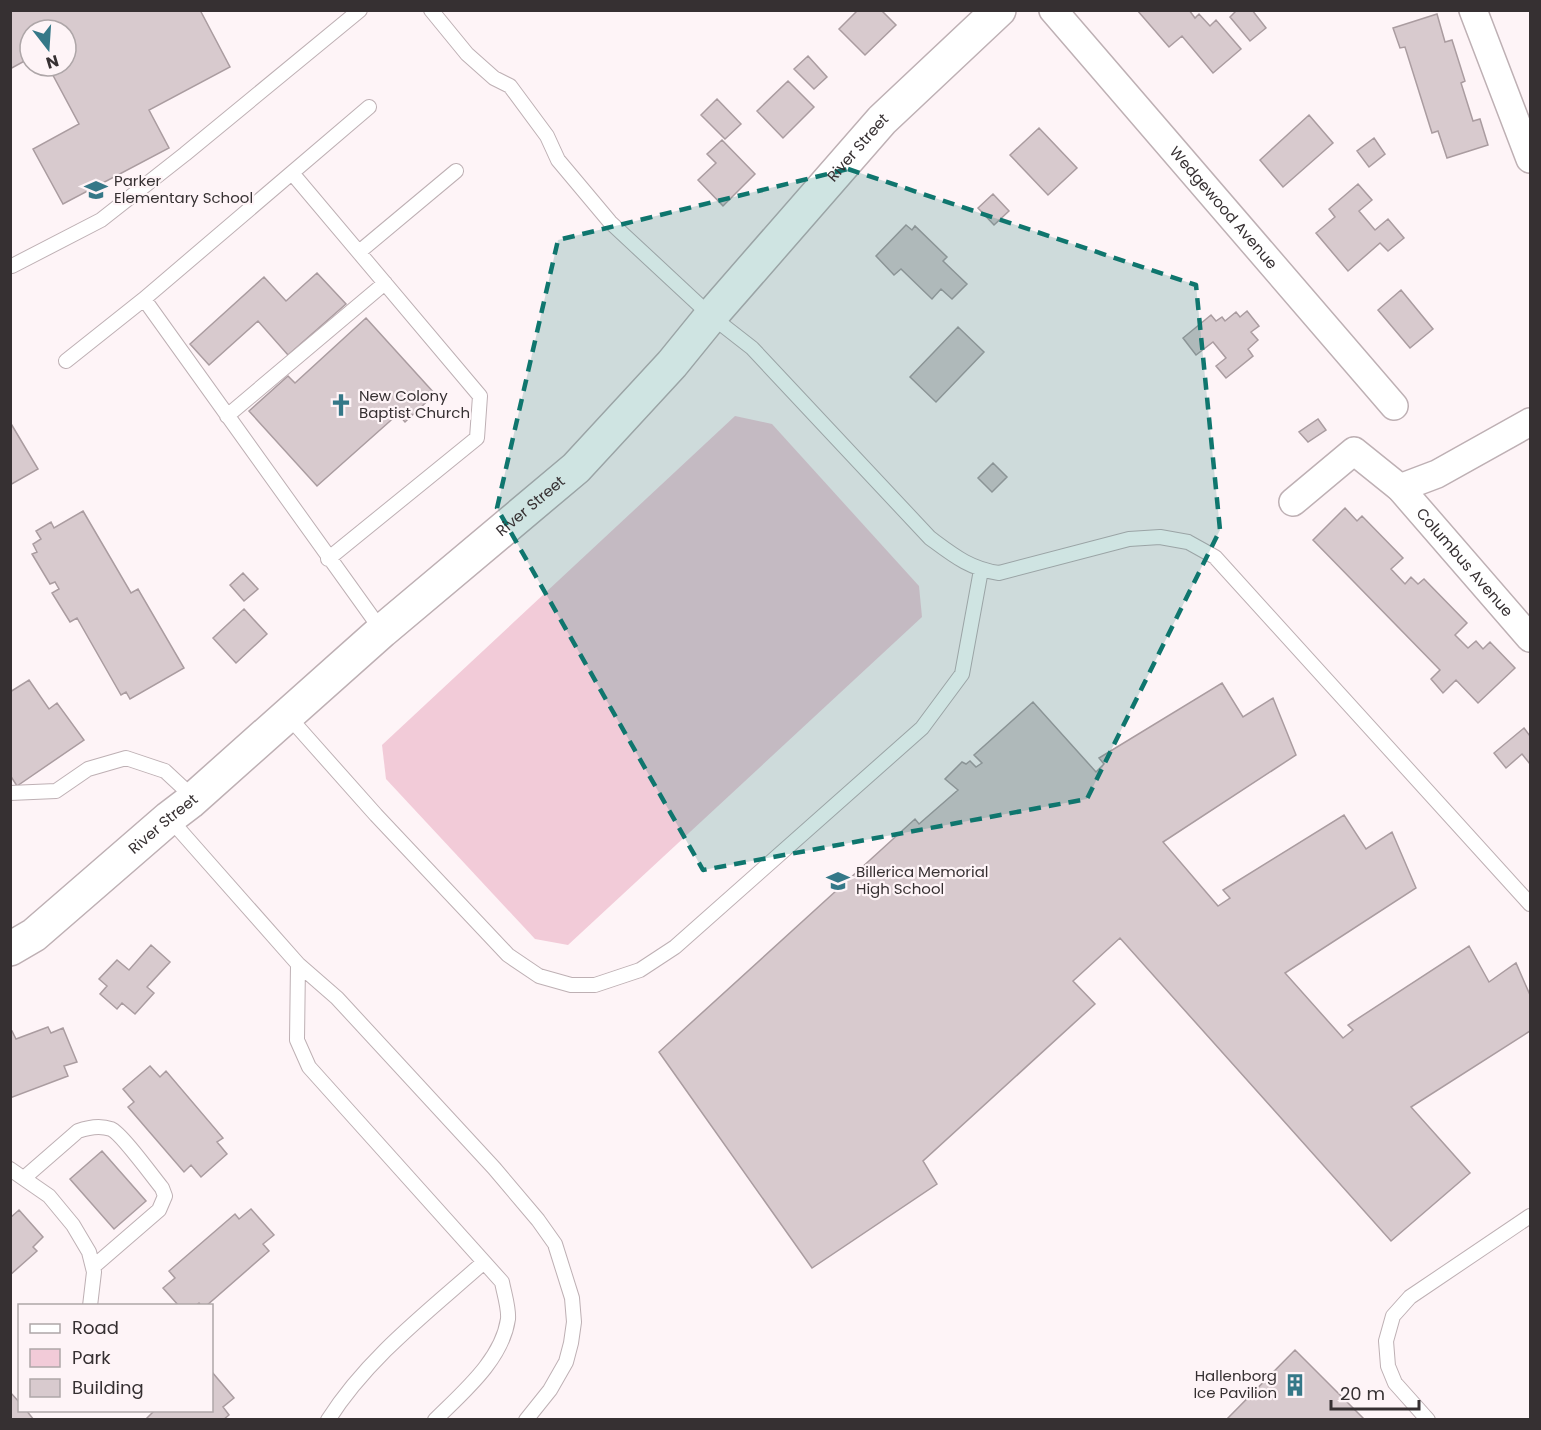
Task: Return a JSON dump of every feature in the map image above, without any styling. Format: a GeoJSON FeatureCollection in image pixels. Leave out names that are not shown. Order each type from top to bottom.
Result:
{"type":"FeatureCollection","features":[{"type":"Feature","properties":{"kind":"main road","name":"River Street"},"geometry":{"type":"LineString","coordinates":[[10,949],[34,935],[288,716],[382,631],[576,468],[672,364],[882,120],[999,10]]}},
{"type":"Feature","properties":{"kind":"street","name":"Wedgewood Avenue"},"geometry":{"type":"LineString","coordinates":[[1053,10],[1394,406]]}},
{"type":"Feature","properties":{"kind":"street"},"geometry":{"type":"LineString","coordinates":[[1473,10],[1530,159]]}},
{"type":"Feature","properties":{"kind":"street"},"geometry":{"type":"LineString","coordinates":[[1293,502],[1354,451],[1400,488],[1437,474],[1530,422]]}},
{"type":"Feature","properties":{"kind":"street","name":"Columbus Avenue"},"geometry":{"type":"LineString","coordinates":[[1400,488],[1530,638]]}},
{"type":"Feature","properties":{"kind":"lane"},"geometry":{"type":"LineString","coordinates":[[12,266],[100,220],[185,154],[360,10]]}},
{"type":"Feature","properties":{"kind":"lane"},"geometry":{"type":"LineString","coordinates":[[431,10],[467,54],[494,78],[510,86],[547,136],[558,160],[610,222],[711,316],[752,348],[930,538],[955,557],[981,570],[999,573],[1129,539],[1160,537],[1188,542],[1215,557],[1530,904]]}},
{"type":"Feature","properties":{"kind":"lane"},"geometry":{"type":"LineString","coordinates":[[66,361],[144,299],[369,107]]}},
{"type":"Feature","properties":{"kind":"lane"},"geometry":{"type":"LineString","coordinates":[[359,252],[456,171]]}},
{"type":"Feature","properties":{"kind":"lane"},"geometry":{"type":"LineString","coordinates":[[292,173],[480,396],[477,438],[328,559]]}},
{"type":"Feature","properties":{"kind":"lane"},"geometry":{"type":"LineString","coordinates":[[227,416],[385,283]]}},
{"type":"Feature","properties":{"kind":"lane"},"geometry":{"type":"LineString","coordinates":[[144,299],[328,559],[382,631]]}},
{"type":"Feature","properties":{"kind":"lane"},"geometry":{"type":"LineString","coordinates":[[288,716],[376,815],[508,955],[539,976],[570,985],[595,986],[640,970],[675,947],[922,728],[962,674],[981,570]]}},
{"type":"Feature","properties":{"kind":"lane"},"geometry":{"type":"LineString","coordinates":[[10,793],[56,791],[88,769],[126,758],[165,771],[182,808],[298,964],[338,998],[486,1159],[538,1220],[555,1244],[572,1298],[574,1322],[566,1362],[550,1390],[526,1419]]}},
{"type":"Feature","properties":{"kind":"lane"},"geometry":{"type":"LineString","coordinates":[[298,964],[297,1040],[309,1066],[502,1282],[508,1317],[499,1347],[475,1380],[435,1419]]}},
{"type":"Feature","properties":{"kind":"lane"},"geometry":{"type":"LineString","coordinates":[[24,1178],[78,1131],[88,1127],[98,1127],[114,1130],[162,1188],[165,1196],[159,1210],[93,1267]]}},
{"type":"Feature","properties":{"kind":"lane"},"geometry":{"type":"LineString","coordinates":[[10,1169],[49,1196],[73,1225],[89,1252],[93,1267],[90,1304]]}},
{"type":"Feature","properties":{"kind":"lane"},"geometry":{"type":"LineString","coordinates":[[1428,1419],[1395,1383],[1388,1366],[1386,1341],[1393,1316],[1410,1297],[1530,1216]]}},
{"type":"Feature","properties":{"kind":"lane"},"geometry":{"type":"LineString","coordinates":[[328,1419],[344,1394],[383,1351],[484,1262]]}},
{"type":"Feature","properties":{"kind":"highlighted area"},"geometry":{"type":"Polygon","coordinates":[[[848,169],[1196,285],[1220,530],[1087,799],[703,870],[497,508],[558,240],[848,169]]]}},
{"type":"Feature","properties":{"kind":"green space"},"geometry":{"type":"Polygon","coordinates":[[[735,416],[772,424],[919,586],[922,617],[568,945],[535,939],[386,779],[382,745],[735,416]]]}},
{"type":"Feature","properties":{"kind":"building"},"geometry":{"type":"Polygon","coordinates":[[[10,10],[200,10],[230,67],[149,110],[169,148],[63,204],[33,149],[79,124],[54,78],[78,78],[78,18],[18,18],[18,65],[10,69],[10,10]]]}},
{"type":"Feature","properties":{"kind":"building"},"geometry":{"type":"Polygon","coordinates":[[[858,10],[881,10],[896,25],[865,55],[839,29],[858,10]]]}},
{"type":"Feature","properties":{"kind":"building"},"geometry":{"type":"Polygon","coordinates":[[[1137,10],[1189,10],[1195,18],[1199,14],[1210,26],[1216,20],[1241,49],[1213,73],[1182,36],[1169,47],[1137,10]]]}},
{"type":"Feature","properties":{"kind":"building"},"geometry":{"type":"Polygon","coordinates":[[[1237,10],[1252,10],[1266,28],[1250,41],[1230,17],[1237,10]]]}},
{"type":"Feature","properties":{"kind":"building"},"geometry":{"type":"Polygon","coordinates":[[[1437,14],[1445,42],[1452,40],[1465,81],[1461,83],[1473,121],[1480,119],[1488,145],[1447,158],[1438,131],[1432,133],[1405,47],[1400,48],[1393,28],[1437,14]]]}},
{"type":"Feature","properties":{"kind":"building"},"geometry":{"type":"Polygon","coordinates":[[[808,56],[827,77],[814,89],[794,69],[808,56]]]}},
{"type":"Feature","properties":{"kind":"building"},"geometry":{"type":"Polygon","coordinates":[[[788,81],[814,107],[783,138],[757,111],[788,81]]]}},
{"type":"Feature","properties":{"kind":"building"},"geometry":{"type":"Polygon","coordinates":[[[717,99],[741,124],[725,139],[701,115],[717,99]]]}},
{"type":"Feature","properties":{"kind":"building"},"geometry":{"type":"Polygon","coordinates":[[[1309,115],[1333,143],[1283,187],[1260,160],[1309,115]]]}},
{"type":"Feature","properties":{"kind":"building"},"geometry":{"type":"Polygon","coordinates":[[[1039,128],[1077,168],[1048,195],[1010,155],[1039,128]]]}},
{"type":"Feature","properties":{"kind":"building"},"geometry":{"type":"Polygon","coordinates":[[[1374,138],[1385,154],[1369,167],[1357,151],[1374,138]]]}},
{"type":"Feature","properties":{"kind":"building"},"geometry":{"type":"Polygon","coordinates":[[[722,140],[755,174],[723,206],[698,180],[716,163],[707,154],[722,140]]]}},
{"type":"Feature","properties":{"kind":"building"},"geometry":{"type":"Polygon","coordinates":[[[1358,184],[1372,200],[1359,211],[1375,230],[1388,219],[1404,238],[1388,251],[1380,243],[1348,271],[1316,233],[1335,217],[1329,209],[1358,184]]]}},
{"type":"Feature","properties":{"kind":"building"},"geometry":{"type":"Polygon","coordinates":[[[993,194],[1009,211],[994,225],[978,208],[993,194]]]}},
{"type":"Feature","properties":{"kind":"building"},"geometry":{"type":"Polygon","coordinates":[[[906,225],[912,230],[915,226],[947,257],[943,261],[967,284],[952,299],[941,289],[932,299],[901,269],[894,275],[876,256],[906,225]]]}},
{"type":"Feature","properties":{"kind":"building"},"geometry":{"type":"Polygon","coordinates":[[[317,273],[346,304],[288,355],[258,321],[209,365],[190,344],[264,277],[286,301],[317,273]]]}},
{"type":"Feature","properties":{"kind":"building"},"geometry":{"type":"Polygon","coordinates":[[[1401,290],[1433,329],[1410,348],[1378,310],[1401,290]]]}},
{"type":"Feature","properties":{"kind":"building"},"geometry":{"type":"Polygon","coordinates":[[[1247,311],[1259,326],[1251,332],[1258,340],[1248,349],[1253,356],[1226,378],[1216,366],[1226,358],[1213,342],[1196,355],[1183,338],[1211,315],[1216,321],[1222,317],[1225,321],[1236,312],[1240,317],[1247,311]]]}},
{"type":"Feature","properties":{"kind":"building"},"geometry":{"type":"Polygon","coordinates":[[[366,318],[435,394],[405,422],[398,414],[317,486],[249,411],[288,376],[295,383],[366,318]]]}},
{"type":"Feature","properties":{"kind":"building"},"geometry":{"type":"Polygon","coordinates":[[[958,327],[984,352],[936,402],[910,377],[958,327]]]}},
{"type":"Feature","properties":{"kind":"building"},"geometry":{"type":"Polygon","coordinates":[[[1318,419],[1326,430],[1308,442],[1299,432],[1318,419]]]}},
{"type":"Feature","properties":{"kind":"building"},"geometry":{"type":"Polygon","coordinates":[[[10,422],[38,469],[10,485],[10,422]]]}},
{"type":"Feature","properties":{"kind":"building"},"geometry":{"type":"Polygon","coordinates":[[[993,463],[1007,477],[992,492],[978,478],[993,463]]]}},
{"type":"Feature","properties":{"kind":"building"},"geometry":{"type":"Polygon","coordinates":[[[1345,508],[1357,521],[1362,516],[1403,558],[1391,569],[1405,584],[1411,577],[1418,584],[1424,579],[1467,623],[1455,635],[1468,648],[1476,641],[1483,649],[1490,642],[1515,668],[1478,703],[1456,680],[1443,693],[1431,679],[1440,670],[1313,540],[1345,508]]]}},
{"type":"Feature","properties":{"kind":"building"},"geometry":{"type":"Polygon","coordinates":[[[83,511],[131,593],[138,589],[184,668],[130,699],[126,692],[121,695],[77,618],[70,622],[52,593],[59,589],[55,582],[50,584],[32,554],[37,552],[33,544],[41,539],[36,531],[51,522],[54,528],[83,511]]]}},
{"type":"Feature","properties":{"kind":"building"},"geometry":{"type":"Polygon","coordinates":[[[243,573],[258,589],[244,601],[230,585],[243,573]]]}},
{"type":"Feature","properties":{"kind":"building"},"geometry":{"type":"Polygon","coordinates":[[[244,609],[267,634],[236,663],[213,638],[244,609]]]}},
{"type":"Feature","properties":{"kind":"building"},"geometry":{"type":"Polygon","coordinates":[[[29,680],[49,709],[57,703],[84,740],[17,786],[10,775],[10,692],[29,680]]]}},
{"type":"Feature","properties":{"kind":"building","name":"Billerica Memorial High School"},"geometry":{"type":"Polygon","coordinates":[[[1222,683],[1243,717],[1273,698],[1296,755],[1163,842],[1218,906],[1230,898],[1223,890],[1344,815],[1366,849],[1392,832],[1416,888],[1285,973],[1343,1038],[1353,1030],[1348,1025],[1469,946],[1489,982],[1516,963],[1530,995],[1530,1031],[1411,1107],[1470,1173],[1391,1241],[1120,938],[1073,981],[1095,1004],[923,1161],[937,1184],[812,1268],[659,1052],[915,819],[919,824],[958,790],[945,779],[962,762],[966,764],[970,761],[976,767],[982,763],[974,755],[1033,702],[1096,772],[1104,764],[1099,758],[1222,683]]]}},
{"type":"Feature","properties":{"kind":"building"},"geometry":{"type":"Polygon","coordinates":[[[1524,728],[1530,736],[1530,764],[1522,754],[1506,768],[1494,753],[1524,728]]]}},
{"type":"Feature","properties":{"kind":"building"},"geometry":{"type":"Polygon","coordinates":[[[151,945],[170,962],[147,987],[154,993],[135,1014],[122,1003],[117,1009],[100,994],[107,986],[99,979],[117,960],[129,970],[151,945]]]}},
{"type":"Feature","properties":{"kind":"building"},"geometry":{"type":"Polygon","coordinates":[[[48,1027],[51,1033],[63,1028],[77,1062],[64,1066],[68,1076],[10,1098],[10,1032],[12,1031],[16,1039],[48,1027]]]}},
{"type":"Feature","properties":{"kind":"building"},"geometry":{"type":"Polygon","coordinates":[[[150,1066],[160,1077],[166,1071],[223,1138],[217,1142],[227,1154],[201,1177],[191,1165],[184,1172],[128,1107],[134,1102],[123,1089],[150,1066]]]}},
{"type":"Feature","properties":{"kind":"building"},"geometry":{"type":"Polygon","coordinates":[[[102,1151],[146,1201],[114,1229],[70,1179],[102,1151]]]}},
{"type":"Feature","properties":{"kind":"building"},"geometry":{"type":"Polygon","coordinates":[[[251,1209],[274,1235],[263,1244],[269,1251],[208,1304],[177,1304],[163,1288],[175,1278],[169,1271],[235,1214],[239,1219],[251,1209]]]}},
{"type":"Feature","properties":{"kind":"building"},"geometry":{"type":"Polygon","coordinates":[[[19,1210],[43,1237],[33,1247],[37,1251],[10,1275],[10,1218],[19,1210]]]}},
{"type":"Feature","properties":{"kind":"building","name":"Hallenborg Ice Pavilion"},"geometry":{"type":"Polygon","coordinates":[[[1295,1350],[1365,1420],[1226,1420],[1295,1350]]]}},
{"type":"Feature","properties":{"kind":"building"},"geometry":{"type":"Polygon","coordinates":[[[213,1373],[234,1398],[223,1407],[229,1415],[223,1420],[145,1420],[153,1412],[213,1412],[213,1373]]]}},
{"type":"Feature","properties":{"kind":"building"},"geometry":{"type":"Polygon","coordinates":[[[10,1392],[18,1401],[18,1412],[28,1412],[34,1420],[10,1420],[10,1392]]]}},
{"type":"Feature","properties":{"kind":"place","name":"Parker Elementary School"},"geometry":{"type":"Point","coordinates":[96,190]}},
{"type":"Feature","properties":{"kind":"place","name":"New Colony Baptist Church"},"geometry":{"type":"Point","coordinates":[341,405]}},
{"type":"Feature","properties":{"kind":"place","name":"Billerica Memorial High School"},"geometry":{"type":"Point","coordinates":[838,881]}},
{"type":"Feature","properties":{"kind":"place","name":"Hallenborg Ice Pavilion"},"geometry":{"type":"Point","coordinates":[1295,1385]}}]}
